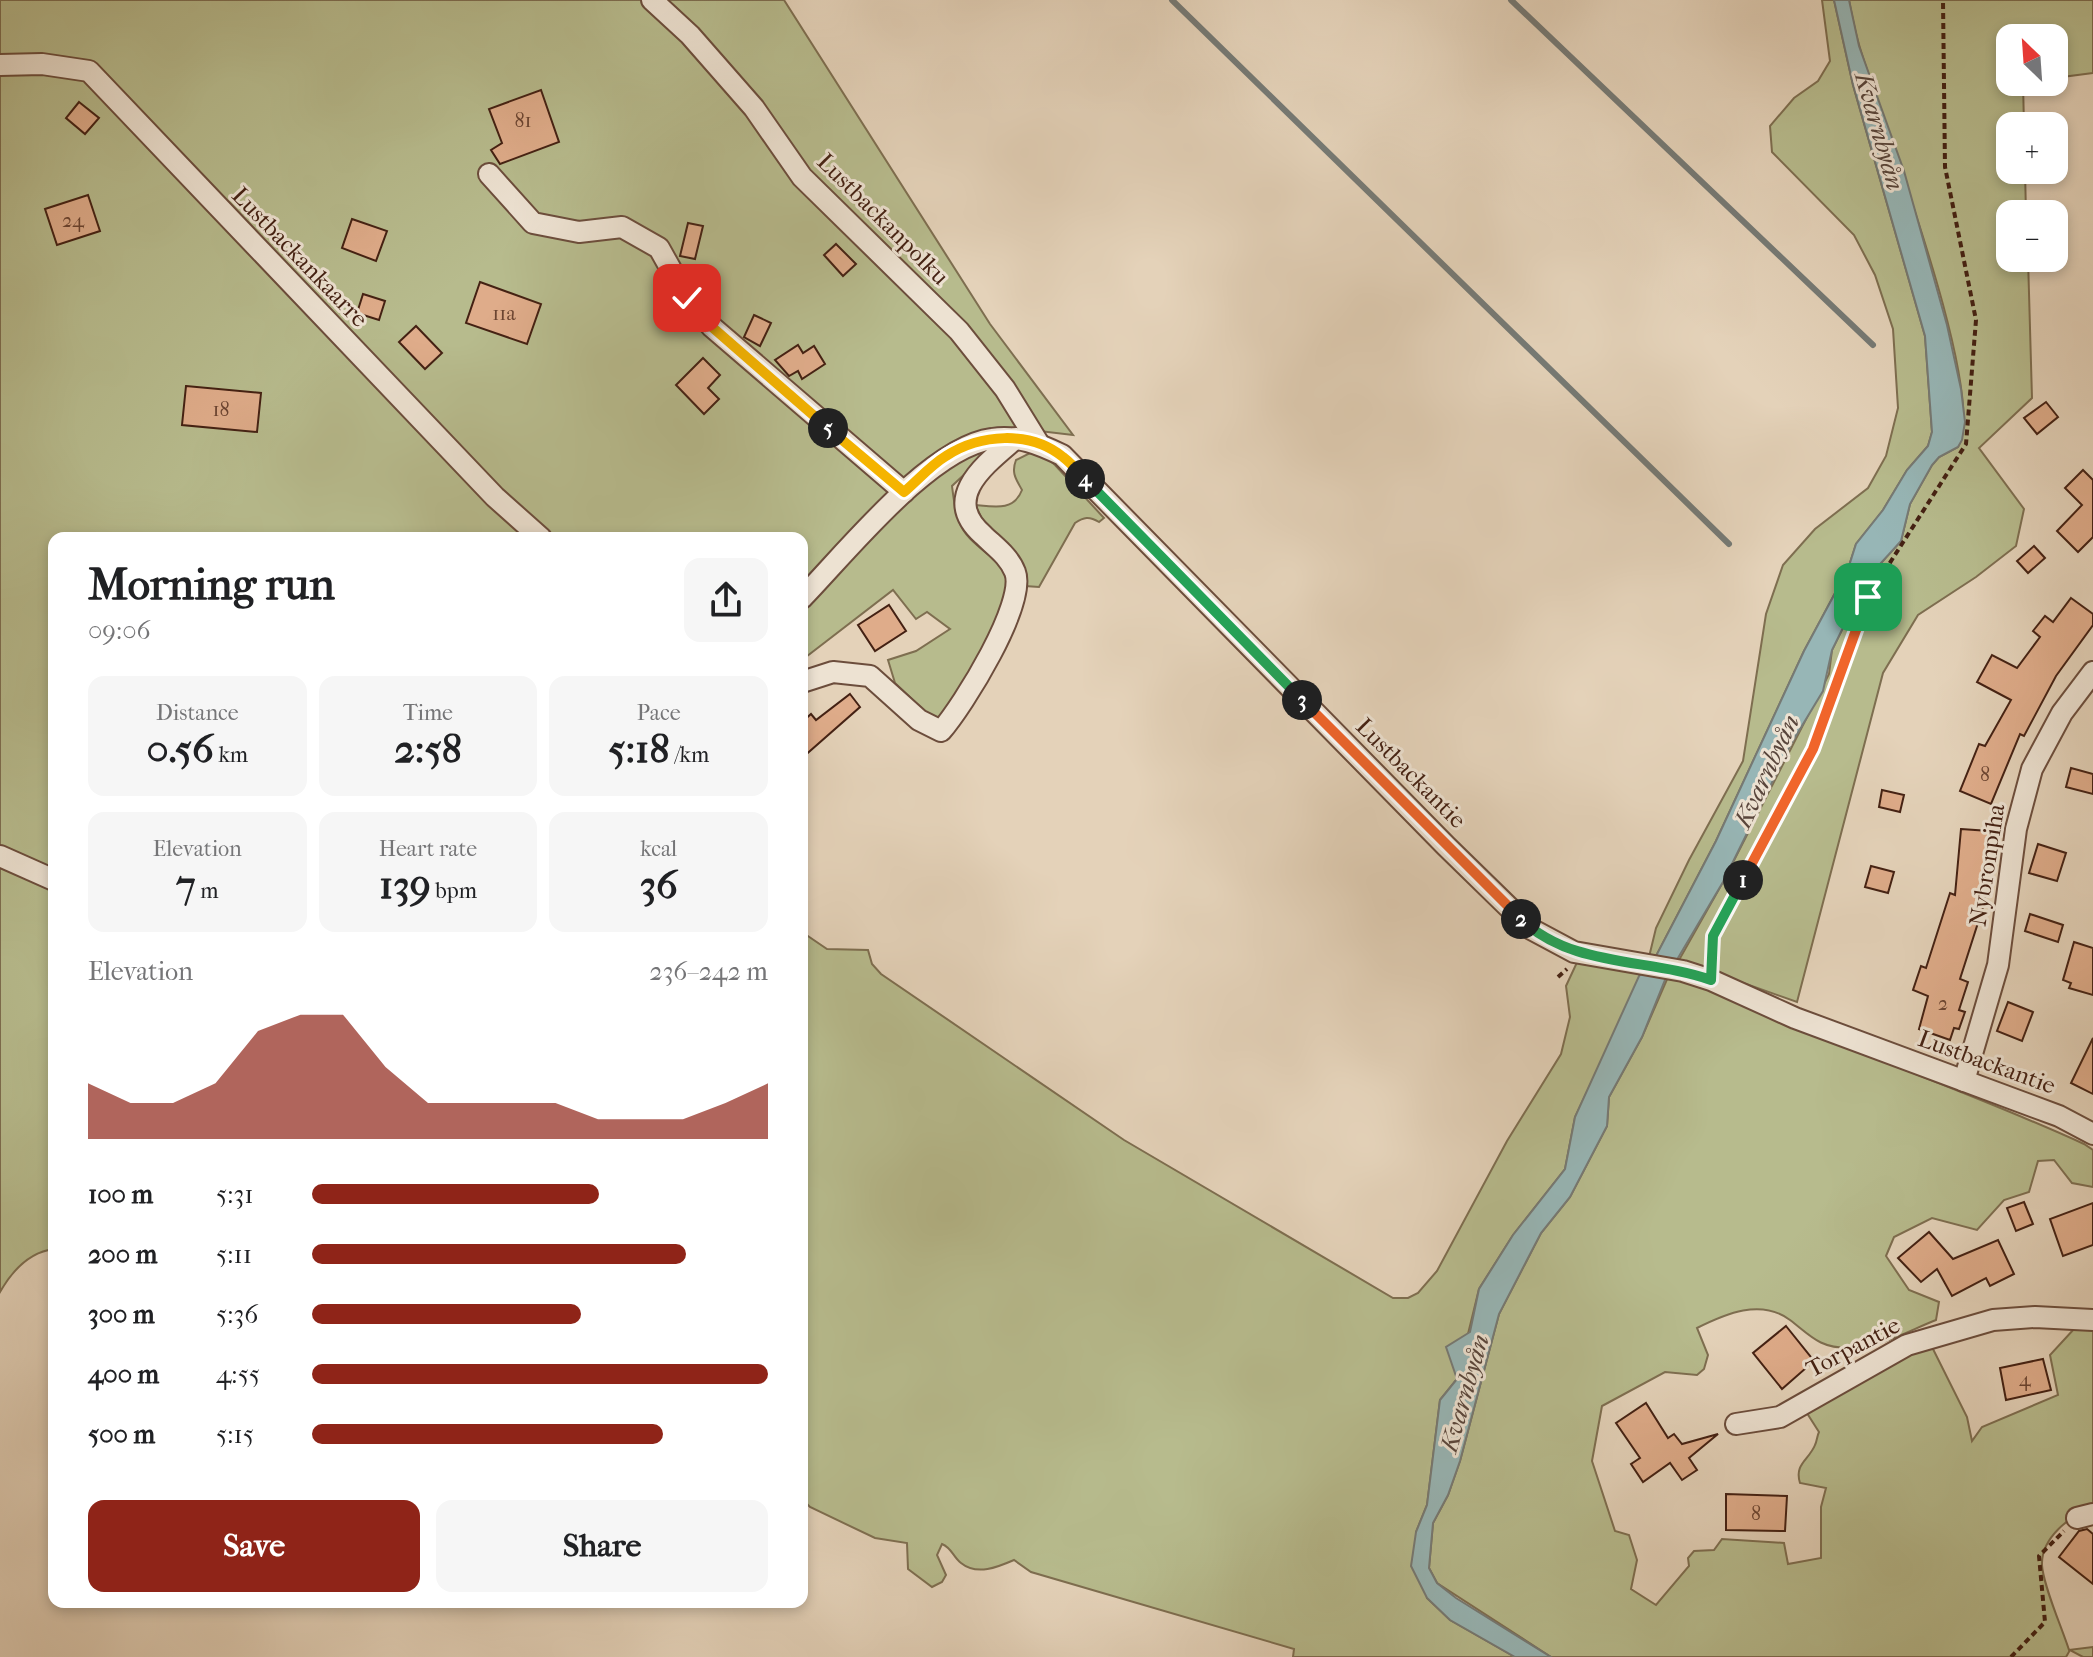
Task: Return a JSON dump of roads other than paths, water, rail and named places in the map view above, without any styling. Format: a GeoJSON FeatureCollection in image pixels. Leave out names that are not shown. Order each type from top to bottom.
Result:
{"type":"FeatureCollection","features":[{"type":"Feature","properties":{"kind":"street","name":"Lustbackanpolku"},"geometry":{"type":"LineString","coordinates":[[652,0],[690,35],[754,108],[802,177],[959,331],[1005,389],[1039,444]]}},
{"type":"Feature","properties":{"kind":"street","name":"Lustbackankaarre"},"geometry":{"type":"LineString","coordinates":[[0,65],[42,64],[89,71],[453,453],[535,532]]}},
{"type":"Feature","properties":{"kind":"street"},"geometry":{"type":"LineString","coordinates":[[489,174],[533,223],[579,232],[622,227],[659,248],[687,298],[712,327],[904,492]]}},
{"type":"Feature","properties":{"kind":"street","name":"Lustbackantie"},"geometry":{"type":"LineString","coordinates":[[808,592],[904,492],[946,456],[990,439],[1016,438],[1039,444],[1062,455],[1531,929],[1574,952],[1683,971],[1711,980],[1795,1018],[2059,1116],[2093,1134]]}},
{"type":"Feature","properties":{"kind":"street"},"geometry":{"type":"LineString","coordinates":[[808,680],[833,672],[870,676],[919,720],[941,731],[959,711],[1004,627],[1018,588],[1016,572],[1006,556],[971,525],[964,501],[973,476],[1016,438]]}},
{"type":"Feature","properties":{"kind":"street","name":"Nybronpiha"},"geometry":{"type":"LineString","coordinates":[[1964,1081],[1998,965],[2016,829],[2032,769],[2062,713],[2093,672]]}},
{"type":"Feature","properties":{"kind":"street"},"geometry":{"type":"LineString","coordinates":[[0,856],[48,877]]}},
{"type":"Feature","properties":{"kind":"street","name":"Torpantie"},"geometry":{"type":"LineString","coordinates":[[1736,1424],[1780,1417],[1907,1345],[1993,1320],[2035,1317],[2093,1320]]}},
{"type":"Feature","properties":{"kind":"water","name":"Kvarnbyån"},"geometry":{"type":"Polygon","coordinates":[[[1834,0],[1849,0],[1859,46],[1904,171],[1947,325],[1961,389],[1965,422],[1962,440],[1958,447],[1939,457],[1932,465],[1910,504],[1901,541],[1863,587],[1832,650],[1823,691],[1791,744],[1723,882],[1665,980],[1642,1037],[1609,1097],[1607,1126],[1570,1197],[1541,1233],[1499,1314],[1460,1461],[1448,1495],[1433,1523],[1429,1568],[1437,1583],[1456,1598],[1551,1657],[1515,1657],[1450,1620],[1427,1598],[1411,1566],[1416,1532],[1427,1505],[1440,1400],[1457,1379],[1446,1347],[1470,1332],[1479,1289],[1513,1235],[1565,1169],[1575,1117],[1639,976],[1655,958],[1716,841],[1804,651],[1848,569],[1856,544],[1883,510],[1907,470],[1928,446],[1932,432],[1925,336],[1853,85],[1834,0]]]}},
{"type":"Feature","properties":{"kind":"waterway"},"geometry":{"type":"LineString","coordinates":[[1172,0],[1729,544]]}},
{"type":"Feature","properties":{"kind":"waterway"},"geometry":{"type":"LineString","coordinates":[[1511,0],[1873,345]]}}]}
